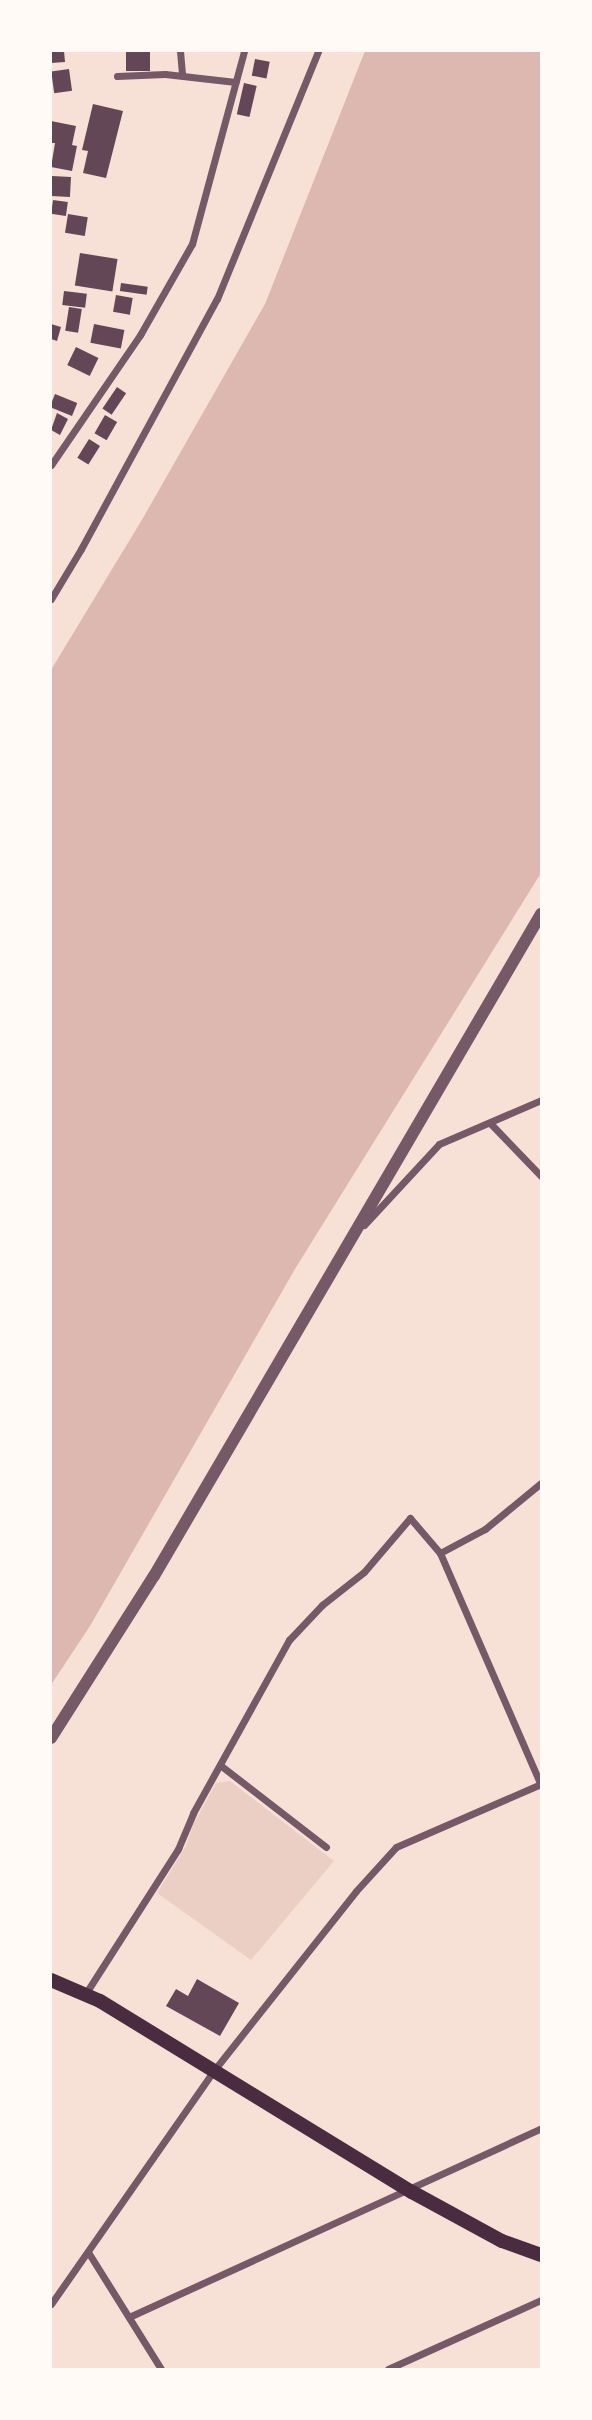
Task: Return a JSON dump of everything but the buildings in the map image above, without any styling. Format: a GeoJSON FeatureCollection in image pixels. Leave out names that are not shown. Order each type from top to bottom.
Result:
{"type":"FeatureCollection","features":[{"type":"Feature","properties":{"kind":"main road"},"geometry":{"type":"LineString","coordinates":[[51,1980],[86,1993],[215,2068],[408,2189],[502,2241],[541,2255]]}},
{"type":"Feature","properties":{"kind":"street"},"geometry":{"type":"LineString","coordinates":[[180,51],[182,75]]}},
{"type":"Feature","properties":{"kind":"street"},"geometry":{"type":"LineString","coordinates":[[51,465],[140,335],[192,244],[244,51]]}},
{"type":"Feature","properties":{"kind":"street"},"geometry":{"type":"LineString","coordinates":[[51,599],[81,550],[217,299],[318,51]]}},
{"type":"Feature","properties":{"kind":"street"},"geometry":{"type":"LineString","coordinates":[[117,76],[182,75],[236,82]]}},
{"type":"Feature","properties":{"kind":"street"},"geometry":{"type":"LineString","coordinates":[[51,1738],[154,1576],[541,914]]}},
{"type":"Feature","properties":{"kind":"street"},"geometry":{"type":"LineString","coordinates":[[356,1234],[439,1144],[541,1100]]}},
{"type":"Feature","properties":{"kind":"street"},"geometry":{"type":"LineString","coordinates":[[490,1123],[541,1176]]}},
{"type":"Feature","properties":{"kind":"street"},"geometry":{"type":"LineString","coordinates":[[440,1553],[485,1529],[541,1483]]}},
{"type":"Feature","properties":{"kind":"street"},"geometry":{"type":"LineString","coordinates":[[51,2304],[215,2068],[356,1891],[396,1847],[541,1784],[440,1553],[410,1518],[364,1572],[322,1605],[289,1640],[193,1814],[178,1849],[86,1993]]}},
{"type":"Feature","properties":{"kind":"street"},"geometry":{"type":"LineString","coordinates":[[220,1765],[326,1847]]}},
{"type":"Feature","properties":{"kind":"street"},"geometry":{"type":"LineString","coordinates":[[129,2317],[541,2128]]}},
{"type":"Feature","properties":{"kind":"street"},"geometry":{"type":"LineString","coordinates":[[88,2252],[161,2369]]}},
{"type":"Feature","properties":{"kind":"street"},"geometry":{"type":"LineString","coordinates":[[388,2369],[541,2300]]}},
{"type":"Feature","properties":{"kind":"shaded area"},"geometry":{"type":"Polygon","coordinates":[[[365,51],[541,51],[541,873],[295,1269],[90,1626],[51,1685],[51,670],[143,518],[265,304],[365,51]]]}},
{"type":"Feature","properties":{"kind":"shaded area"},"geometry":{"type":"Polygon","coordinates":[[[230,1781],[334,1861],[251,1960],[157,1893],[186,1846],[193,1825],[216,1783],[230,1781]]]}}]}
